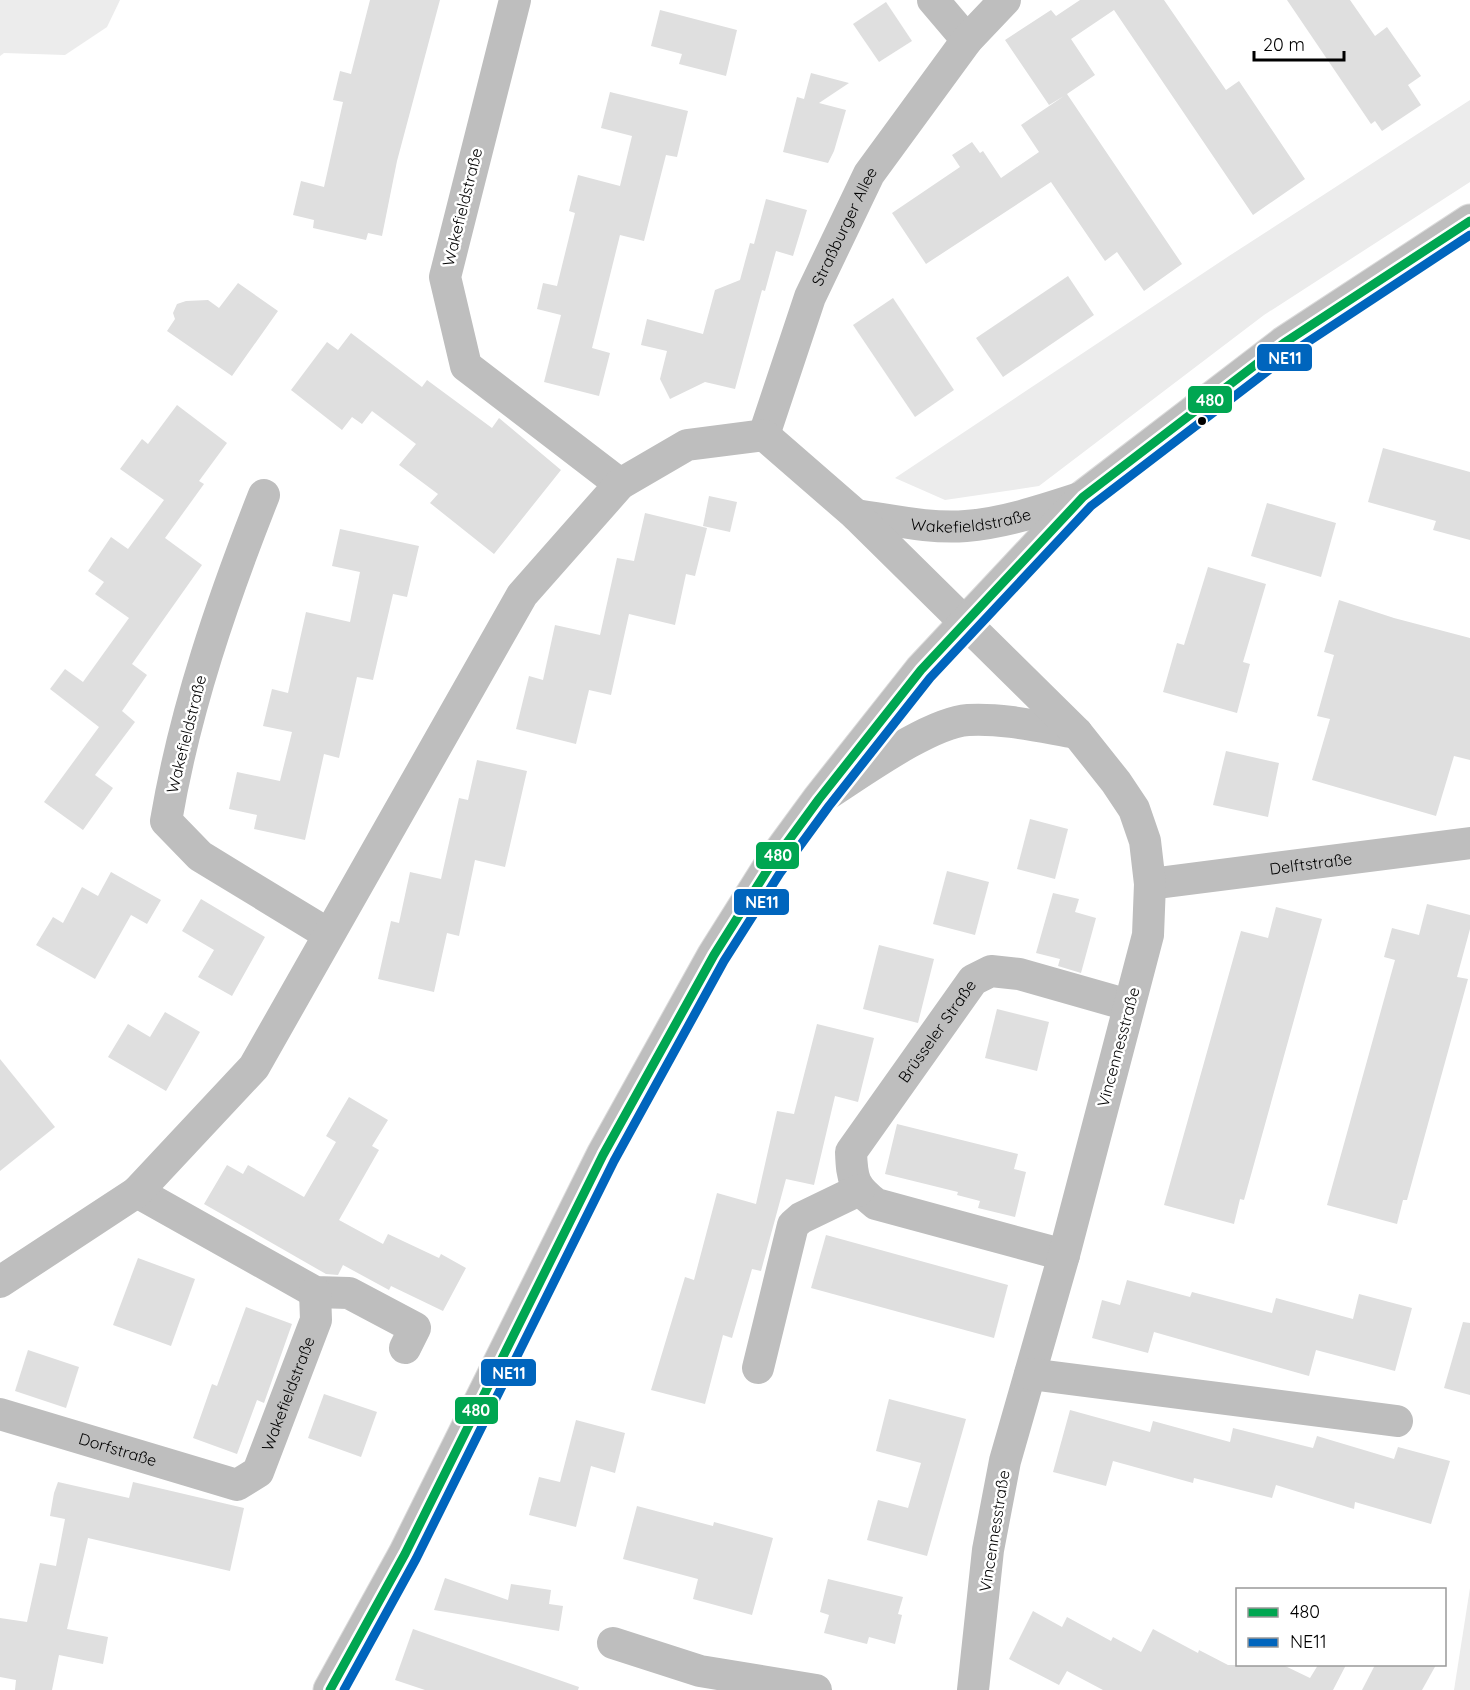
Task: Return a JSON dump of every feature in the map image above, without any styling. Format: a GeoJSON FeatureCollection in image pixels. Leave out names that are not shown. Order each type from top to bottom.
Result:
{"type":"FeatureCollection","features":[{"type":"Feature","properties":{"kind":"main road"},"geometry":{"type":"LineString","coordinates":[[330,1690],[405,1554],[603,1155],[714,955],[770,866],[819,799],[921,670],[1083,497],[1284,343],[1470,221]]}},
{"type":"Feature","properties":{"kind":"street","name":"Wakefieldstraße"},"geometry":{"type":"LineString","coordinates":[[515,0],[445,277],[466,366],[620,484]]}},
{"type":"Feature","properties":{"kind":"street"},"geometry":{"type":"LineString","coordinates":[[933,0],[967,40]]}},
{"type":"Feature","properties":{"kind":"street","name":"Straßburger Allee"},"geometry":{"type":"LineString","coordinates":[[764,435],[810,297],[869,174],[967,40],[1005,0]]}},
{"type":"Feature","properties":{"kind":"street"},"geometry":{"type":"LineString","coordinates":[[0,1282],[137,1192],[254,1067],[522,595],[620,484],[687,445],[764,435],[856,515],[964,622]]}},
{"type":"Feature","properties":{"kind":"street","name":"Wakefieldstraße"},"geometry":{"type":"LineString","coordinates":[[264,495],[224,595],[175,764],[166,821],[200,856],[328,934]]}},
{"type":"Feature","properties":{"kind":"street","name":"Wakefieldstraße"},"geometry":{"type":"LineString","coordinates":[[856,515],[914,524],[966,526],[1040,511],[1083,497]]}},
{"type":"Feature","properties":{"kind":"street","name":"Vincennesstraße"},"geometry":{"type":"LineString","coordinates":[[964,622],[1077,733],[1116,782],[1134,809],[1145,841],[1150,884],[1148,935],[1064,1255],[1005,1461],[988,1550],[973,1690]]}},
{"type":"Feature","properties":{"kind":"street"},"geometry":{"type":"LineString","coordinates":[[819,799],[928,732],[966,720],[1015,723],[1077,733]]}},
{"type":"Feature","properties":{"kind":"street","name":"Delftstraße"},"geometry":{"type":"LineString","coordinates":[[1150,884],[1470,843]]}},
{"type":"Feature","properties":{"kind":"street","name":"Brüsseler Straße"},"geometry":{"type":"LineString","coordinates":[[859,1191],[852,1174],[852,1152],[973,980],[990,971],[1019,974],[1128,1005]]}},
{"type":"Feature","properties":{"kind":"street"},"geometry":{"type":"LineString","coordinates":[[758,1368],[793,1225],[801,1218],[859,1191],[876,1204],[1064,1255]]}},
{"type":"Feature","properties":{"kind":"street"},"geometry":{"type":"LineString","coordinates":[[137,1192],[315,1292],[350,1293],[415,1328],[405,1348]]}},
{"type":"Feature","properties":{"kind":"street","name":"Wakefieldstraße"},"geometry":{"type":"LineString","coordinates":[[237,1485],[258,1472],[316,1320],[315,1292]]}},
{"type":"Feature","properties":{"kind":"street"},"geometry":{"type":"LineString","coordinates":[[1030,1374],[1397,1421]]}},
{"type":"Feature","properties":{"kind":"street","name":"Dorfstraße"},"geometry":{"type":"LineString","coordinates":[[0,1414],[237,1485]]}},
{"type":"Feature","properties":{"kind":"street"},"geometry":{"type":"LineString","coordinates":[[613,1643],[700,1671],[816,1690]]}},
{"type":"Feature","properties":{"kind":"shaded area"},"geometry":{"type":"Polygon","coordinates":[[[0,0],[120,0],[107,27],[65,55],[4,53],[0,56],[0,0]]]}},
{"type":"Feature","properties":{"kind":"shaded area"},"geometry":{"type":"Polygon","coordinates":[[[1470,100],[1470,182],[1264,315],[1039,486],[945,500],[895,478],[1229,256],[1470,100]]]}},
{"type":"Feature","properties":{"kind":"shaded area"},"geometry":{"type":"Polygon","coordinates":[[[1470,1588],[1470,1690],[1454,1690],[1470,1588]]]}},
{"type":"Feature","properties":{"kind":"building"},"geometry":{"type":"Polygon","coordinates":[[[370,0],[440,0],[397,161],[382,236],[368,233],[366,240],[313,228],[314,220],[293,215],[301,181],[324,187],[343,102],[333,100],[340,71],[351,74],[370,0]]]}},
{"type":"Feature","properties":{"kind":"building"},"geometry":{"type":"Polygon","coordinates":[[[1080,0],[1164,0],[1226,90],[1239,81],[1305,179],[1253,215],[1114,10],[1071,39],[1095,75],[1067,94],[1182,264],[1144,291],[1117,252],[1105,261],[1051,182],[926,264],[892,213],[960,167],[952,155],[972,142],[980,153],[983,151],[1001,178],[1039,152],[1021,125],[1064,96],[1049,105],[1005,40],[1051,10],[1056,16],[1080,0]]]}},
{"type":"Feature","properties":{"kind":"building"},"geometry":{"type":"Polygon","coordinates":[[[1287,0],[1350,0],[1375,36],[1387,27],[1421,76],[1408,85],[1421,105],[1382,131],[1375,121],[1371,124],[1287,0]]]}},
{"type":"Feature","properties":{"kind":"building"},"geometry":{"type":"Polygon","coordinates":[[[886,2],[912,41],[879,62],[853,24],[886,2]]]}},
{"type":"Feature","properties":{"kind":"building"},"geometry":{"type":"Polygon","coordinates":[[[660,10],[737,30],[726,76],[679,64],[682,54],[651,46],[660,10]]]}},
{"type":"Feature","properties":{"kind":"building"},"geometry":{"type":"Polygon","coordinates":[[[811,73],[849,83],[819,103],[846,110],[834,151],[828,163],[783,152],[797,97],[804,99],[811,73]]]}},
{"type":"Feature","properties":{"kind":"building"},"geometry":{"type":"Polygon","coordinates":[[[610,92],[688,111],[677,157],[666,155],[644,241],[620,235],[592,348],[610,353],[599,396],[544,382],[561,315],[537,309],[543,283],[557,286],[575,213],[569,211],[578,175],[620,186],[632,136],[601,128],[610,92]]]}},
{"type":"Feature","properties":{"kind":"building"},"geometry":{"type":"Polygon","coordinates":[[[766,199],[807,210],[793,256],[776,251],[765,291],[762,290],[735,389],[705,382],[670,399],[660,379],[667,351],[641,345],[647,319],[703,334],[715,290],[740,280],[750,243],[754,244],[766,199]]]}},
{"type":"Feature","properties":{"kind":"building"},"geometry":{"type":"Polygon","coordinates":[[[1068,276],[1094,315],[1003,377],[976,338],[1068,276]]]}},
{"type":"Feature","properties":{"kind":"building"},"geometry":{"type":"Polygon","coordinates":[[[238,283],[278,311],[232,376],[167,331],[175,319],[173,313],[177,304],[186,301],[208,300],[219,308],[238,283]]]}},
{"type":"Feature","properties":{"kind":"building"},"geometry":{"type":"Polygon","coordinates":[[[893,298],[954,390],[915,417],[853,325],[893,298]]]}},
{"type":"Feature","properties":{"kind":"building"},"geometry":{"type":"Polygon","coordinates":[[[351,333],[422,387],[427,380],[492,428],[499,418],[561,470],[494,554],[430,503],[438,494],[399,465],[416,444],[372,411],[362,424],[352,417],[342,430],[291,390],[327,342],[338,350],[351,333]]]}},
{"type":"Feature","properties":{"kind":"building"},"geometry":{"type":"Polygon","coordinates":[[[177,405],[227,443],[199,481],[204,484],[165,538],[202,565],[132,664],[147,675],[122,711],[135,722],[95,775],[113,788],[83,830],[44,802],[99,727],[50,689],[65,669],[83,682],[129,618],[95,594],[104,582],[88,571],[111,537],[128,549],[164,500],[120,469],[142,439],[148,444],[177,405]]]}},
{"type":"Feature","properties":{"kind":"building"},"geometry":{"type":"Polygon","coordinates":[[[1383,448],[1470,472],[1470,540],[1433,530],[1436,521],[1368,502],[1383,448]]]}},
{"type":"Feature","properties":{"kind":"building"},"geometry":{"type":"Polygon","coordinates":[[[709,496],[737,502],[730,532],[703,526],[709,496]]]}},
{"type":"Feature","properties":{"kind":"building"},"geometry":{"type":"Polygon","coordinates":[[[1267,503],[1336,523],[1321,577],[1251,556],[1267,503]]]}},
{"type":"Feature","properties":{"kind":"building"},"geometry":{"type":"Polygon","coordinates":[[[645,513],[707,528],[695,576],[686,574],[675,625],[629,614],[611,695],[589,690],[576,744],[516,729],[529,676],[543,680],[555,625],[600,635],[617,558],[634,561],[645,513]]]}},
{"type":"Feature","properties":{"kind":"building"},"geometry":{"type":"Polygon","coordinates":[[[340,529],[419,546],[407,597],[393,594],[373,680],[357,677],[339,758],[324,754],[305,840],[254,829],[257,815],[229,809],[237,772],[280,781],[292,732],[263,726],[272,689],[288,693],[306,612],[350,622],[360,572],[332,566],[340,529]]]}},
{"type":"Feature","properties":{"kind":"building"},"geometry":{"type":"Polygon","coordinates":[[[1208,567],[1266,584],[1243,662],[1250,664],[1237,713],[1163,692],[1177,643],[1184,645],[1208,567]]]}},
{"type":"Feature","properties":{"kind":"building"},"geometry":{"type":"Polygon","coordinates":[[[1339,600],[1394,618],[1470,638],[1470,760],[1454,756],[1436,816],[1312,780],[1330,719],[1317,716],[1334,655],[1324,652],[1339,600]]]}},
{"type":"Feature","properties":{"kind":"building"},"geometry":{"type":"Polygon","coordinates":[[[1226,751],[1279,763],[1268,817],[1213,805],[1226,751]]]}},
{"type":"Feature","properties":{"kind":"building"},"geometry":{"type":"Polygon","coordinates":[[[477,760],[527,771],[505,867],[475,860],[459,936],[447,933],[434,992],[378,979],[391,921],[399,923],[410,872],[441,879],[459,798],[468,800],[477,760]]]}},
{"type":"Feature","properties":{"kind":"building"},"geometry":{"type":"Polygon","coordinates":[[[1030,819],[1068,829],[1055,879],[1017,869],[1030,819]]]}},
{"type":"Feature","properties":{"kind":"building"},"geometry":{"type":"Polygon","coordinates":[[[947,871],[989,882],[975,935],[933,924],[947,871]]]}},
{"type":"Feature","properties":{"kind":"building"},"geometry":{"type":"Polygon","coordinates":[[[111,872],[161,900],[147,924],[131,915],[95,979],[36,945],[53,917],[63,923],[82,887],[98,896],[111,872]]]}},
{"type":"Feature","properties":{"kind":"building"},"geometry":{"type":"Polygon","coordinates":[[[1053,893],[1079,899],[1075,912],[1096,918],[1081,973],[1058,966],[1060,959],[1036,953],[1053,893]]]}},
{"type":"Feature","properties":{"kind":"building"},"geometry":{"type":"Polygon","coordinates":[[[201,899],[265,937],[232,996],[198,977],[214,950],[182,931],[201,899]]]}},
{"type":"Feature","properties":{"kind":"building"},"geometry":{"type":"Polygon","coordinates":[[[1427,904],[1470,915],[1470,929],[1457,977],[1468,979],[1407,1200],[1403,1200],[1397,1224],[1327,1205],[1395,960],[1384,957],[1392,928],[1419,935],[1427,904]]]}},
{"type":"Feature","properties":{"kind":"building"},"geometry":{"type":"Polygon","coordinates":[[[1276,907],[1322,919],[1244,1200],[1240,1199],[1234,1224],[1164,1205],[1241,931],[1268,938],[1276,907]]]}},
{"type":"Feature","properties":{"kind":"building"},"geometry":{"type":"Polygon","coordinates":[[[879,945],[934,959],[918,1023],[863,1009],[879,945]]]}},
{"type":"Feature","properties":{"kind":"building"},"geometry":{"type":"Polygon","coordinates":[[[997,1009],[1049,1022],[1037,1071],[985,1058],[997,1009]]]}},
{"type":"Feature","properties":{"kind":"building"},"geometry":{"type":"Polygon","coordinates":[[[165,1012],[200,1032],[166,1091],[108,1057],[128,1024],[150,1037],[165,1012]]]}},
{"type":"Feature","properties":{"kind":"building"},"geometry":{"type":"Polygon","coordinates":[[[817,1024],[874,1038],[858,1102],[835,1096],[814,1185],[786,1179],[761,1271],[752,1269],[732,1338],[723,1335],[705,1404],[651,1390],[685,1277],[694,1280],[717,1193],[756,1204],[777,1111],[794,1114],[817,1024]]]}},
{"type":"Feature","properties":{"kind":"building"},"geometry":{"type":"Polygon","coordinates":[[[0,1059],[55,1127],[0,1171],[0,1059]]]}},
{"type":"Feature","properties":{"kind":"building"},"geometry":{"type":"Polygon","coordinates":[[[349,1097],[388,1120],[372,1146],[379,1150],[339,1220],[383,1244],[388,1234],[439,1258],[441,1254],[466,1268],[443,1311],[391,1286],[389,1290],[343,1265],[338,1275],[326,1274],[204,1204],[227,1165],[243,1174],[248,1165],[304,1197],[336,1142],[326,1136],[349,1097]]]}},
{"type":"Feature","properties":{"kind":"building"},"geometry":{"type":"Polygon","coordinates":[[[897,1124],[1018,1154],[1014,1169],[1026,1172],[1015,1217],[978,1208],[980,1201],[957,1195],[958,1192],[885,1174],[897,1124]]]}},
{"type":"Feature","properties":{"kind":"building"},"geometry":{"type":"Polygon","coordinates":[[[826,1235],[1008,1285],[994,1338],[811,1288],[826,1235]]]}},
{"type":"Feature","properties":{"kind":"building"},"geometry":{"type":"Polygon","coordinates":[[[138,1258],[195,1279],[171,1346],[113,1325],[138,1258]]]}},
{"type":"Feature","properties":{"kind":"building"},"geometry":{"type":"Polygon","coordinates":[[[1127,1280],[1190,1297],[1192,1292],[1272,1313],[1276,1298],[1353,1319],[1359,1294],[1412,1308],[1395,1371],[1316,1350],[1309,1376],[1154,1332],[1148,1353],[1092,1338],[1102,1300],[1120,1305],[1127,1280]]]}},
{"type":"Feature","properties":{"kind":"building"},"geometry":{"type":"Polygon","coordinates":[[[246,1307],[292,1324],[264,1403],[257,1400],[237,1454],[193,1438],[212,1384],[217,1386],[246,1307]]]}},
{"type":"Feature","properties":{"kind":"building"},"geometry":{"type":"Polygon","coordinates":[[[1463,1322],[1470,1323],[1470,1395],[1444,1388],[1463,1322]]]}},
{"type":"Feature","properties":{"kind":"building"},"geometry":{"type":"Polygon","coordinates":[[[28,1350],[79,1367],[66,1408],[15,1391],[28,1350]]]}},
{"type":"Feature","properties":{"kind":"building"},"geometry":{"type":"Polygon","coordinates":[[[324,1394],[377,1412],[361,1457],[308,1438],[324,1394]]]}},
{"type":"Feature","properties":{"kind":"building"},"geometry":{"type":"Polygon","coordinates":[[[889,1399],[966,1419],[927,1556],[867,1540],[878,1500],[908,1508],[921,1463],[876,1451],[889,1399]]]}},
{"type":"Feature","properties":{"kind":"building"},"geometry":{"type":"Polygon","coordinates":[[[1070,1410],[1150,1432],[1153,1421],[1230,1442],[1233,1428],[1313,1448],[1317,1436],[1394,1459],[1398,1447],[1450,1461],[1431,1524],[1355,1502],[1354,1509],[1276,1485],[1272,1498],[1194,1478],[1193,1483],[1113,1461],[1106,1486],[1053,1472],[1070,1410]]]}},
{"type":"Feature","properties":{"kind":"building"},"geometry":{"type":"Polygon","coordinates":[[[576,1420],[625,1433],[615,1473],[591,1466],[576,1527],[529,1515],[539,1477],[560,1482],[576,1420]]]}},
{"type":"Feature","properties":{"kind":"building"},"geometry":{"type":"Polygon","coordinates":[[[58,1482],[129,1498],[133,1482],[244,1508],[230,1571],[88,1538],[67,1629],[108,1637],[103,1664],[59,1655],[52,1690],[15,1690],[16,1680],[0,1677],[0,1618],[27,1622],[40,1563],[56,1566],[65,1519],[50,1516],[58,1482]]]}},
{"type":"Feature","properties":{"kind":"building"},"geometry":{"type":"Polygon","coordinates":[[[637,1506],[713,1526],[714,1522],[773,1538],[752,1615],[693,1599],[698,1579],[623,1559],[637,1506]]]}},
{"type":"Feature","properties":{"kind":"building"},"geometry":{"type":"Polygon","coordinates":[[[445,1578],[508,1600],[511,1584],[551,1590],[549,1604],[563,1606],[559,1631],[434,1610],[445,1578]]]}},
{"type":"Feature","properties":{"kind":"building"},"geometry":{"type":"Polygon","coordinates":[[[828,1579],[903,1597],[898,1614],[902,1615],[895,1644],[869,1637],[867,1644],[824,1633],[829,1615],[820,1612],[828,1579]]]}},
{"type":"Feature","properties":{"kind":"building"},"geometry":{"type":"Polygon","coordinates":[[[1033,1611],[1062,1627],[1067,1617],[1111,1641],[1113,1637],[1141,1652],[1153,1629],[1198,1653],[1199,1650],[1228,1665],[1285,1666],[1310,1678],[1317,1666],[1345,1666],[1333,1690],[1103,1690],[1067,1671],[1059,1685],[1009,1659],[1033,1611]]]}},
{"type":"Feature","properties":{"kind":"building"},"geometry":{"type":"Polygon","coordinates":[[[413,1629],[579,1687],[578,1690],[425,1690],[395,1680],[413,1629]]]}},
{"type":"Feature","properties":{"kind":"building"},"geometry":{"type":"Polygon","coordinates":[[[1374,1666],[1435,1666],[1422,1690],[1362,1690],[1374,1666]]]}},
{"type":"Feature","properties":{"kind":"transit line","name":"480"},"geometry":{"type":"LineString","coordinates":[[330,1690],[405,1554],[603,1155],[714,955],[770,866],[819,799],[921,670],[1083,497],[1284,343],[1470,221]]}},
{"type":"Feature","properties":{"kind":"transit line","name":"NE11"},"geometry":{"type":"LineString","coordinates":[[344,1690],[416,1559],[614,1161],[724,961],[780,873],[829,806],[930,678],[1091,506],[1291,353],[1470,235]]}}]}
